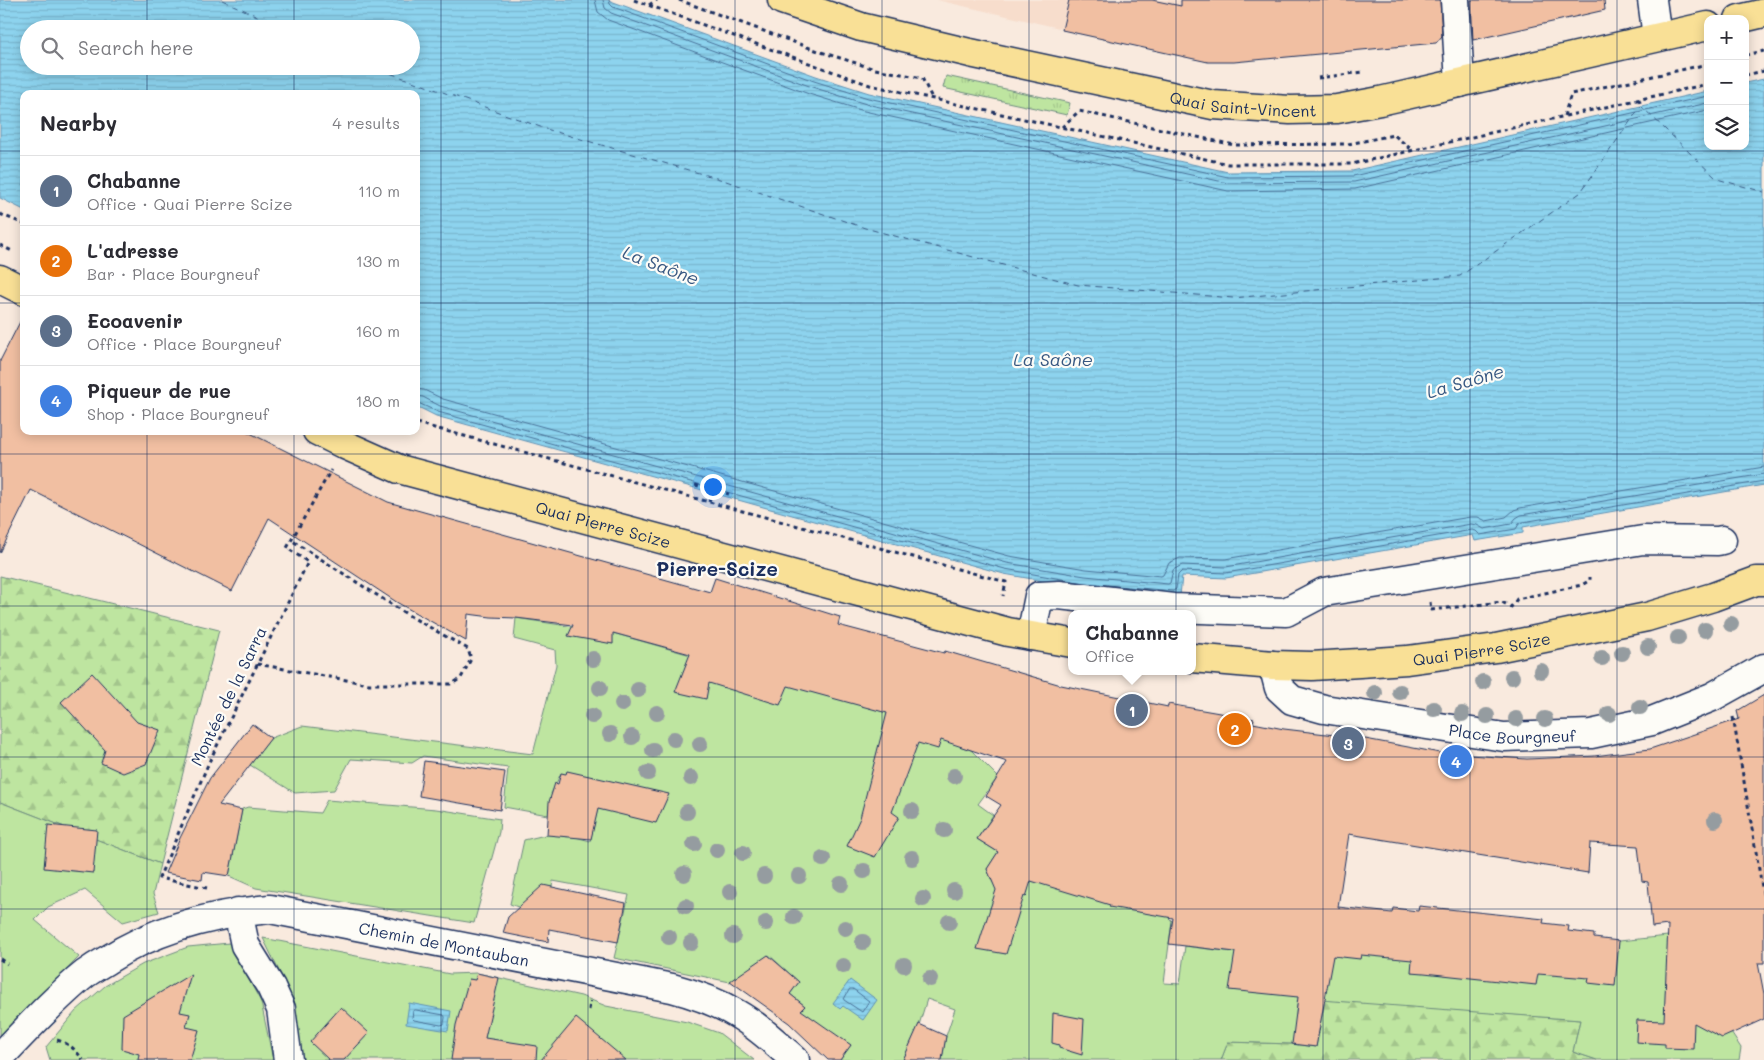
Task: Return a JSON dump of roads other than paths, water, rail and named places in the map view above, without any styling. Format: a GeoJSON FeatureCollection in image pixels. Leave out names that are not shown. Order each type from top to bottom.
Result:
{"type":"FeatureCollection","features":[{"type":"Feature","properties":{"kind":"main road","name":"Quai Saint-Vincent"},"geometry":{"type":"LineString","coordinates":[[782,0],[860,27],[970,53],[1213,105],[1290,110],[1337,109],[1704,27]]}},
{"type":"Feature","properties":{"kind":"main road"},"geometry":{"type":"LineString","coordinates":[[1749,16],[1764,13]]}},
{"type":"Feature","properties":{"kind":"main road"},"geometry":{"type":"LineString","coordinates":[[0,279],[20,289]]}},
{"type":"Feature","properties":{"kind":"main road","name":"Quai Pierre Scize"},"geometry":{"type":"LineString","coordinates":[[325,435],[399,469],[988,627],[1068,642]]}},
{"type":"Feature","properties":{"kind":"main road","name":"Quai Pierre Scize"},"geometry":{"type":"LineString","coordinates":[[1196,658],[1273,665],[1312,666],[1407,660],[1496,648],[1647,617],[1713,598],[1756,581],[1764,581]]}},
{"type":"Feature","properties":{"kind":"street"},"geometry":{"type":"LineString","coordinates":[[1454,0],[1460,82]]}},
{"type":"Feature","properties":{"kind":"street"},"geometry":{"type":"LineString","coordinates":[[1652,0],[1657,37]]}},
{"type":"Feature","properties":{"kind":"street"},"geometry":{"type":"LineString","coordinates":[[1031,636],[1039,596],[1060,595],[1173,608],[1286,612],[1324,592],[1643,540],[1718,542],[1722,540]]}},
{"type":"Feature","properties":{"kind":"street","name":"Place Bourgneuf"},"geometry":{"type":"LineString","coordinates":[[1273,665],[1279,688],[1292,700],[1324,709],[1504,737],[1591,734],[1652,721],[1712,697],[1764,668]]}},
{"type":"Feature","properties":{"kind":"street","name":"Chemin de Montauban"},"geometry":{"type":"LineString","coordinates":[[0,1058],[33,1022],[86,974],[124,950],[152,935],[181,924],[238,912],[270,909],[672,988],[716,1002],[738,1014],[795,1060]]}},
{"type":"Feature","properties":{"kind":"street"},"geometry":{"type":"LineString","coordinates":[[238,912],[245,946],[271,987],[281,1009],[288,1060]]}},
{"type":"Feature","properties":{"kind":"water","name":"La Saône"},"geometry":{"type":"Polygon","coordinates":[[[0,0],[608,0],[816,76],[869,93],[1228,172],[1352,171],[1704,92],[1704,150],[1749,150],[1749,82],[1764,79],[1764,485],[1523,527],[1523,533],[1475,541],[1473,535],[1226,578],[1182,576],[1180,596],[1083,588],[1004,574],[436,416],[420,408],[420,90],[20,90],[20,208],[0,198],[0,0]]]}},
{"type":"Feature","properties":{"kind":"water"},"geometry":{"type":"Polygon","coordinates":[[[850,980],[877,1000],[863,1020],[843,1006],[840,1009],[833,1003],[850,980]]]}},
{"type":"Feature","properties":{"kind":"water"},"geometry":{"type":"Polygon","coordinates":[[[409,1003],[451,1011],[448,1031],[406,1024],[409,1003]]]}},
{"type":"Feature","properties":{"kind":"place","name":"Chabanne"},"geometry":{"type":"Point","coordinates":[1132,710]}},
{"type":"Feature","properties":{"kind":"place","name":"L'adresse"},"geometry":{"type":"Point","coordinates":[1235,729]}},
{"type":"Feature","properties":{"kind":"place","name":"Ecoavenir"},"geometry":{"type":"Point","coordinates":[1348,743]}},
{"type":"Feature","properties":{"kind":"place","name":"Piqueur de rue"},"geometry":{"type":"Point","coordinates":[1456,761]}},
{"type":"Feature","properties":{"kind":"district","name":"Pierre-Scize"},"geometry":{"type":"Point","coordinates":[717,568]}}]}
